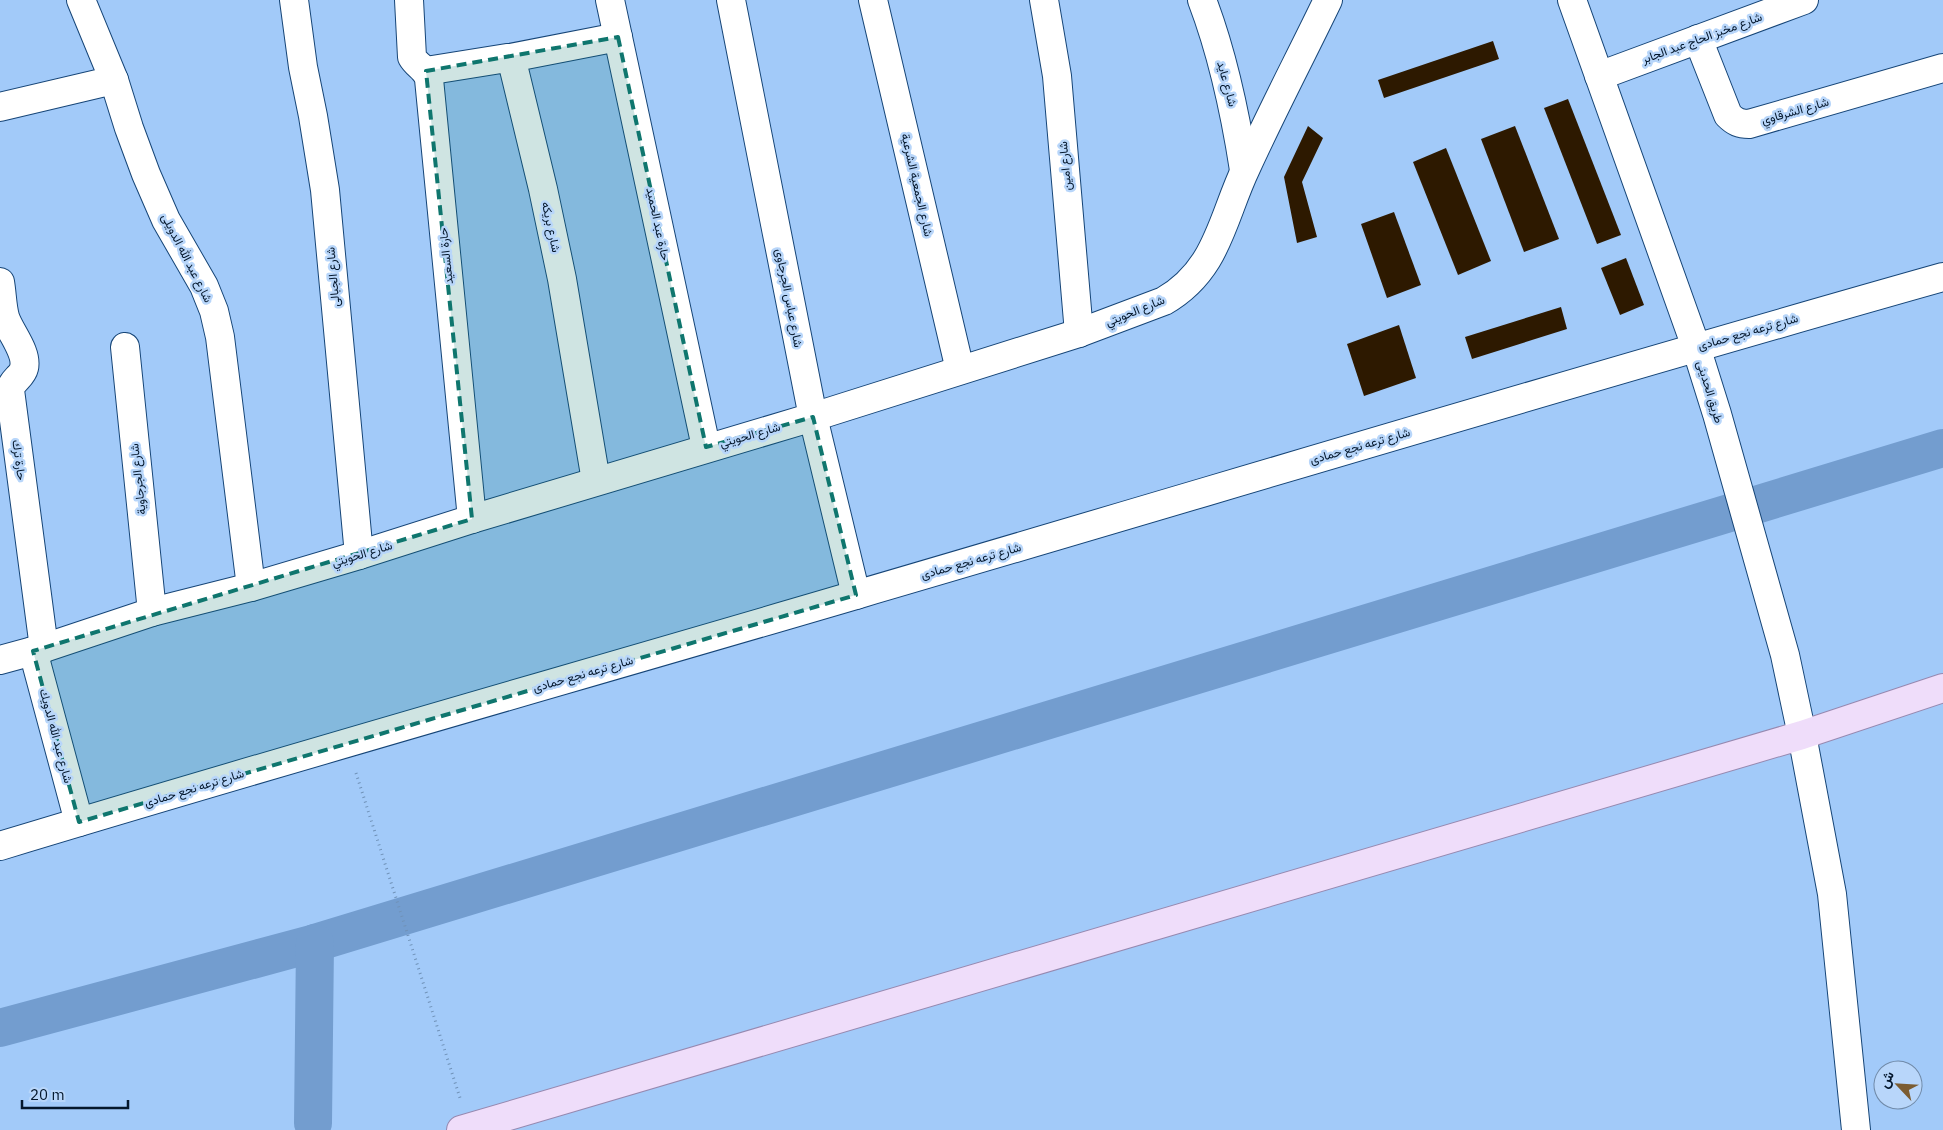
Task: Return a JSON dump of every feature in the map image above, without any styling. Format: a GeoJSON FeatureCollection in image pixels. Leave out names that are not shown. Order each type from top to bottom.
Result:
{"type":"FeatureCollection","features":[{"type":"Feature","properties":{"kind":"main road"},"geometry":{"type":"LineString","coordinates":[[461,1130],[1802,735],[1943,688]]}},
{"type":"Feature","properties":{"kind":"street","name":"شارع عبد الله الدويلى"},"geometry":{"type":"LineString","coordinates":[[80,0],[114,80],[146,174],[166,220],[204,286],[214,311],[220,337],[251,587]]}},
{"type":"Feature","properties":{"kind":"street","name":"شارع الجبالى"},"geometry":{"type":"LineString","coordinates":[[294,0],[303,67],[314,116],[325,190],[359,555]]}},
{"type":"Feature","properties":{"kind":"street","name":"حارة السعيد"},"geometry":{"type":"LineString","coordinates":[[409,0],[412,57],[426,71],[429,79],[472,519]]}},
{"type":"Feature","properties":{"kind":"street","name":"حارة عبد الحميد"},"geometry":{"type":"LineString","coordinates":[[610,0],[706,447]]}},
{"type":"Feature","properties":{"kind":"street","name":"شارع عباس الجرجاوى"},"geometry":{"type":"LineString","coordinates":[[731,0],[813,417],[856,595]]}},
{"type":"Feature","properties":{"kind":"street","name":"شارع الجمعية الشرعية"},"geometry":{"type":"LineString","coordinates":[[874,0],[960,370]]}},
{"type":"Feature","properties":{"kind":"street","name":"شارع امين"},"geometry":{"type":"LineString","coordinates":[[1044,0],[1057,76],[1079,333]]}},
{"type":"Feature","properties":{"kind":"street","name":"شارع عايد"},"geometry":{"type":"LineString","coordinates":[[1202,0],[1221,60],[1236,117],[1244,170]]}},
{"type":"Feature","properties":{"kind":"street","name":"شارع الحويتي"},"geometry":{"type":"LineString","coordinates":[[0,660],[152,612],[251,587],[706,447],[813,417],[1079,333],[1164,301],[1184,287],[1200,269],[1219,239],[1244,170],[1328,0]]}},
{"type":"Feature","properties":{"kind":"street","name":"طريق الحدينى"},"geometry":{"type":"LineString","coordinates":[[1573,0],[1696,347],[1717,414],[1785,655],[1832,894],[1856,1130]]}},
{"type":"Feature","properties":{"kind":"street","name":"شارع مخبز الحاج عبد الجابر"},"geometry":{"type":"LineString","coordinates":[[1599,76],[1804,0]]}},
{"type":"Feature","properties":{"kind":"street"},"geometry":{"type":"LineString","coordinates":[[426,71],[510,58],[618,37]]}},
{"type":"Feature","properties":{"kind":"street","name":"شارع الشرقاوي"},"geometry":{"type":"LineString","coordinates":[[1698,39],[1728,114],[1734,121],[1741,124],[1749,124],[1943,68]]}},
{"type":"Feature","properties":{"kind":"street","name":"شارع بريكه"},"geometry":{"type":"LineString","coordinates":[[510,58],[541,180],[556,252],[596,481]]}},
{"type":"Feature","properties":{"kind":"street"},"geometry":{"type":"LineString","coordinates":[[0,107],[114,80]]}},
{"type":"Feature","properties":{"kind":"street","name":"شارع ترعه نجع حمادى"},"geometry":{"type":"LineString","coordinates":[[0,846],[366,736],[856,595],[1696,347],[1943,277]]}},
{"type":"Feature","properties":{"kind":"street","name":"حارة ترك"},"geometry":{"type":"LineString","coordinates":[[0,282],[5,316],[18,339],[25,365],[22,373],[12,382],[10,390],[39,649]]}},
{"type":"Feature","properties":{"kind":"street","name":"شارع الجرجاوية"},"geometry":{"type":"LineString","coordinates":[[125,347],[152,612]]}},
{"type":"Feature","properties":{"kind":"street","name":"شارع عبد الله الدويك"},"geometry":{"type":"LineString","coordinates":[[39,649],[79,822]]}},
{"type":"Feature","properties":{"kind":"path"},"geometry":{"type":"LineString","coordinates":[[364,797],[452,1077]]}},
{"type":"Feature","properties":{"kind":"highlighted area"},"geometry":{"type":"Polygon","coordinates":[[[618,37],[706,447],[813,417],[856,595],[79,822],[33,651],[472,519],[426,71],[618,37]]]}},
{"type":"Feature","properties":{"kind":"building"},"geometry":{"type":"Polygon","coordinates":[[[1493,41],[1499,59],[1384,98],[1378,80],[1493,41]]]}},
{"type":"Feature","properties":{"kind":"building"},"geometry":{"type":"Polygon","coordinates":[[[1568,99],[1621,235],[1597,244],[1544,108],[1568,99]]]}},
{"type":"Feature","properties":{"kind":"building"},"geometry":{"type":"Polygon","coordinates":[[[1308,126],[1323,138],[1302,182],[1317,237],[1297,243],[1284,177],[1308,126]]]}},
{"type":"Feature","properties":{"kind":"building"},"geometry":{"type":"Polygon","coordinates":[[[1515,126],[1559,239],[1524,252],[1481,139],[1515,126]]]}},
{"type":"Feature","properties":{"kind":"building"},"geometry":{"type":"Polygon","coordinates":[[[1446,148],[1491,261],[1458,275],[1413,162],[1446,148]]]}},
{"type":"Feature","properties":{"kind":"building"},"geometry":{"type":"Polygon","coordinates":[[[1394,212],[1421,285],[1387,298],[1361,224],[1394,212]]]}},
{"type":"Feature","properties":{"kind":"building"},"geometry":{"type":"Polygon","coordinates":[[[1626,258],[1644,305],[1620,315],[1601,268],[1626,258]]]}},
{"type":"Feature","properties":{"kind":"building"},"geometry":{"type":"Polygon","coordinates":[[[1561,307],[1567,329],[1472,359],[1465,337],[1561,307]]]}},
{"type":"Feature","properties":{"kind":"building"},"geometry":{"type":"Polygon","coordinates":[[[1399,325],[1416,378],[1364,396],[1347,344],[1399,325]]]}},
{"type":"Feature","properties":{"kind":"waterway"},"geometry":{"type":"LineString","coordinates":[[0,1028],[315,943],[1943,448]]}},
{"type":"Feature","properties":{"kind":"waterway"},"geometry":{"type":"LineString","coordinates":[[313,1123],[315,943]]}}]}
